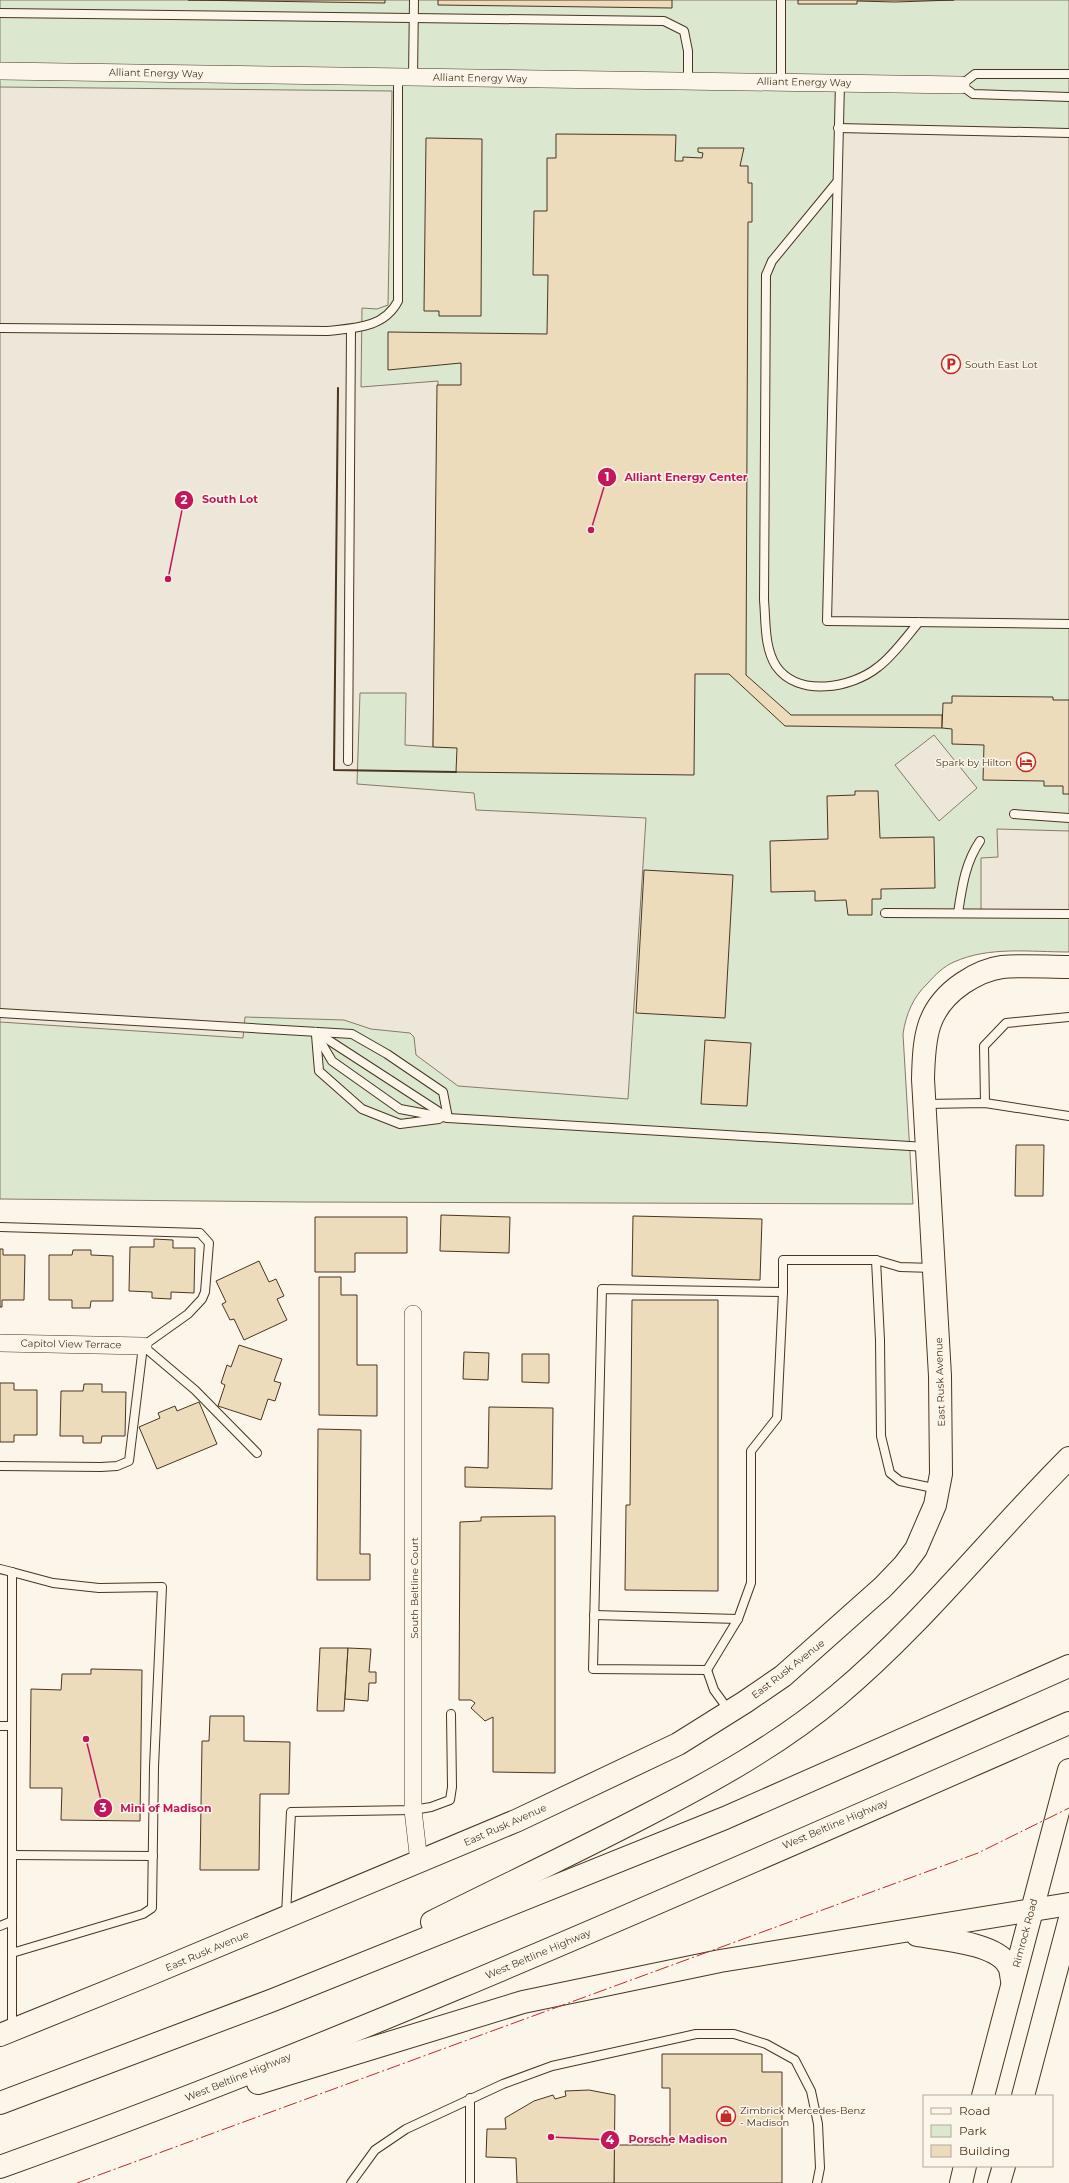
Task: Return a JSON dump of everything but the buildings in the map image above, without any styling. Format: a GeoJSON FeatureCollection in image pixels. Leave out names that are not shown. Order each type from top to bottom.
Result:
{"type":"FeatureCollection","features":[{"type":"Feature","properties":{"kind":"main road","name":"East Rusk Avenue"},"geometry":{"type":"LineString","coordinates":[[6,2032],[518,1820],[678,1744],[730,1712],[783,1676],[845,1622],[904,1565],[916,1549],[928,1524],[941,1474],[942,1442],[925,1104],[924,1052],[931,1017],[941,1000],[974,975],[991,969],[1003,967],[1069,967]]}},
{"type":"Feature","properties":{"kind":"main road"},"geometry":{"type":"LineString","coordinates":[[273,2000],[616,1831],[756,1755],[836,1697],[856,1679],[928,1610],[1069,1458]]}},
{"type":"Feature","properties":{"kind":"main road"},"geometry":{"type":"LineString","coordinates":[[1005,1527],[1069,1478]]}},
{"type":"Feature","properties":{"kind":"main road"},"geometry":{"type":"LineString","coordinates":[[0,2103],[273,2000],[725,1818],[1069,1666]]}},
{"type":"Feature","properties":{"kind":"main road","name":"West Beltline Highway"},"geometry":{"type":"LineString","coordinates":[[0,2167],[126,2122],[455,1990],[1069,1723]]}},
{"type":"Feature","properties":{"kind":"main road","name":"Rimrock Road"},"geometry":{"type":"LineString","coordinates":[[983,2095],[1012,1980],[1067,1778]]}},
{"type":"Feature","properties":{"kind":"main road"},"geometry":{"type":"LineString","coordinates":[[126,2122],[523,2002],[720,1961],[1069,1904]]}},
{"type":"Feature","properties":{"kind":"main road"},"geometry":{"type":"LineString","coordinates":[[1023,2095],[1069,1922]]}},
{"type":"Feature","properties":{"kind":"main road"},"geometry":{"type":"LineString","coordinates":[[896,1932],[974,1944],[1000,1956],[1008,1965],[1012,1980]]}},
{"type":"Feature","properties":{"kind":"main road"},"geometry":{"type":"LineString","coordinates":[[961,2183],[965,2167]]}},
{"type":"Feature","properties":{"kind":"main road"},"geometry":{"type":"LineString","coordinates":[[999,2183],[1004,2167]]}},
{"type":"Feature","properties":{"kind":"street","name":"Alliant Energy Way"},"geometry":{"type":"LineString","coordinates":[[0,71],[961,85]]}},
{"type":"Feature","properties":{"kind":"street","name":"South Beltline Court"},"geometry":{"type":"LineString","coordinates":[[413,1314],[413,1810],[419,1862]]}},
{"type":"Feature","properties":{"kind":"street","name":"Capitol View Terrace"},"geometry":{"type":"LineString","coordinates":[[0,1343],[143,1346]]}},
{"type":"Feature","properties":{"kind":"lane"},"geometry":{"type":"LineString","coordinates":[[0,328],[328,331],[351,329],[380,321],[392,312],[398,301],[406,77],[414,17],[414,0]]}},
{"type":"Feature","properties":{"kind":"lane"},"geometry":{"type":"LineString","coordinates":[[781,0],[781,82]]}},
{"type":"Feature","properties":{"kind":"lane"},"geometry":{"type":"LineString","coordinates":[[0,13],[664,20],[684,31],[688,51],[688,81]]}},
{"type":"Feature","properties":{"kind":"lane"},"geometry":{"type":"LineString","coordinates":[[1069,74],[975,74],[961,85],[973,94],[1069,98]]}},
{"type":"Feature","properties":{"kind":"lane"},"geometry":{"type":"LineString","coordinates":[[840,83],[827,621],[1069,624]]}},
{"type":"Feature","properties":{"kind":"lane"},"geometry":{"type":"LineString","coordinates":[[838,128],[1069,133]]}},
{"type":"Feature","properties":{"kind":"lane"},"geometry":{"type":"LineString","coordinates":[[837,182],[772,261],[766,275],[764,600],[768,645],[777,666],[792,681],[806,686],[827,686],[854,681],[879,667],[920,622]]}},
{"type":"Feature","properties":{"kind":"lane"},"geometry":{"type":"LineString","coordinates":[[348,761],[351,329]]}},
{"type":"Feature","properties":{"kind":"lane"},"geometry":{"type":"LineString","coordinates":[[1014,814],[1069,818]]}},
{"type":"Feature","properties":{"kind":"lane"},"geometry":{"type":"LineString","coordinates":[[958,913],[962,884],[970,856],[980,841]]}},
{"type":"Feature","properties":{"kind":"lane"},"geometry":{"type":"LineString","coordinates":[[885,913],[1069,914]]}},
{"type":"Feature","properties":{"kind":"lane"},"geometry":{"type":"LineString","coordinates":[[0,1013],[352,1034],[386,1054],[443,1092],[448,1118]]}},
{"type":"Feature","properties":{"kind":"lane"},"geometry":{"type":"LineString","coordinates":[[985,1104],[984,1046],[1006,1023],[1069,1017]]}},
{"type":"Feature","properties":{"kind":"lane"},"geometry":{"type":"LineString","coordinates":[[315,1032],[448,1118]]}},
{"type":"Feature","properties":{"kind":"lane"},"geometry":{"type":"LineString","coordinates":[[315,1032],[332,1061],[400,1109],[448,1118],[927,1148]]}},
{"type":"Feature","properties":{"kind":"lane"},"geometry":{"type":"LineString","coordinates":[[315,1032],[319,1071],[362,1109],[400,1124],[448,1118]]}},
{"type":"Feature","properties":{"kind":"lane"},"geometry":{"type":"LineString","coordinates":[[925,1104],[985,1104],[1069,1116]]}},
{"type":"Feature","properties":{"kind":"lane"},"geometry":{"type":"LineString","coordinates":[[0,1227],[200,1233],[205,1236],[209,1243],[206,1292],[188,1314],[143,1346],[129,1461],[117,1466],[101,1467],[0,1466]]}},
{"type":"Feature","properties":{"kind":"lane"},"geometry":{"type":"LineString","coordinates":[[707,1670],[738,1619],[751,1583],[751,1451],[777,1418],[783,1292],[783,1260],[876,1260],[900,1267],[934,1268]]}},
{"type":"Feature","properties":{"kind":"lane"},"geometry":{"type":"LineString","coordinates":[[876,1260],[880,1340],[880,1436],[890,1473],[900,1481],[938,1490]]}},
{"type":"Feature","properties":{"kind":"lane"},"geometry":{"type":"LineString","coordinates":[[707,1670],[593,1669],[602,1289],[783,1292]]}},
{"type":"Feature","properties":{"kind":"lane"},"geometry":{"type":"LineString","coordinates":[[143,1346],[195,1390],[257,1453]]}},
{"type":"Feature","properties":{"kind":"lane"},"geometry":{"type":"LineString","coordinates":[[0,1569],[53,1583],[99,1588],[162,1587],[154,1767],[152,1908],[143,1914],[12,1953]]}},
{"type":"Feature","properties":{"kind":"lane"},"geometry":{"type":"LineString","coordinates":[[6,2032],[12,1953],[12,1572]]}},
{"type":"Feature","properties":{"kind":"lane"},"geometry":{"type":"LineString","coordinates":[[594,1615],[738,1619]]}},
{"type":"Feature","properties":{"kind":"lane"},"geometry":{"type":"LineString","coordinates":[[707,1670],[714,1690],[730,1712]]}},
{"type":"Feature","properties":{"kind":"lane"},"geometry":{"type":"LineString","coordinates":[[286,1917],[291,1812],[413,1810],[431,1807],[450,1800],[452,1787],[451,1714]]}},
{"type":"Feature","properties":{"kind":"lane"},"geometry":{"type":"LineString","coordinates":[[0,1726],[12,1726]]}},
{"type":"Feature","properties":{"kind":"lane"},"geometry":{"type":"LineString","coordinates":[[12,1855],[153,1856]]}},
{"type":"Feature","properties":{"kind":"lane"},"geometry":{"type":"LineString","coordinates":[[0,1926],[12,1921]]}},
{"type":"Feature","properties":{"kind":"lane"},"geometry":{"type":"LineString","coordinates":[[351,2183],[375,2150],[406,2129],[470,2098],[552,2066],[696,2034],[734,2034],[766,2044],[795,2060],[811,2091],[818,2124],[820,2168],[817,2183]]}},
{"type":"Feature","properties":{"kind":"lane"},"geometry":{"type":"LineString","coordinates":[[470,2098],[470,2183]]}},
{"type":"Feature","properties":{"kind":"green space"},"geometry":{"type":"Polygon","coordinates":[[[0,0],[1069,0],[1069,952],[1010,951],[967,957],[950,964],[940,971],[923,988],[914,1000],[908,1013],[903,1034],[913,1204],[303,1202],[0,1199],[0,0]]]}},
{"type":"Feature","properties":{"kind":"shaded area"},"geometry":{"type":"Polygon","coordinates":[[[0,87],[392,91],[388,305],[377,309],[362,308],[361,387],[438,381],[433,747],[405,745],[406,693],[360,693],[357,784],[474,793],[476,810],[646,818],[628,1099],[458,1086],[416,1055],[414,1037],[410,1033],[371,1029],[344,1020],[245,1017],[243,1038],[0,1022],[0,87]]]}},
{"type":"Feature","properties":{"kind":"shaded area","name":"South East Lot"},"geometry":{"type":"Polygon","coordinates":[[[838,128],[1069,133],[1069,624],[827,621],[838,128]]]}},
{"type":"Feature","properties":{"kind":"shaded area"},"geometry":{"type":"Polygon","coordinates":[[[934,735],[977,788],[939,821],[895,765],[934,735]]]}},
{"type":"Feature","properties":{"kind":"shaded area"},"geometry":{"type":"Polygon","coordinates":[[[997,829],[1069,831],[1069,914],[981,913],[981,858],[998,857],[997,829]]]}},
{"type":"Feature","properties":{"kind":"wall"},"geometry":{"type":"LineString","coordinates":[[338,388],[334,770],[456,772]]}},
{"type":"Feature","properties":{"kind":"power"},"geometry":{"type":"LineString","coordinates":[[77,2183],[978,1853],[1069,1808]]}},
{"type":"Feature","properties":{"kind":"place","name":"South East Lot"},"geometry":{"type":"Point","coordinates":[951,364]}},
{"type":"Feature","properties":{"kind":"place","name":"Alliant Energy Center"},"geometry":{"type":"Point","coordinates":[591,530]}},
{"type":"Feature","properties":{"kind":"place","name":"South Lot"},"geometry":{"type":"Point","coordinates":[168,579]}},
{"type":"Feature","properties":{"kind":"place","name":"Spark by Hilton"},"geometry":{"type":"Point","coordinates":[1026,762]}},
{"type":"Feature","properties":{"kind":"place","name":"Mini of Madison"},"geometry":{"type":"Point","coordinates":[86,1739]}},
{"type":"Feature","properties":{"kind":"place","name":"Zimbrick Mercedes-Benz - Madison"},"geometry":{"type":"Point","coordinates":[726,2116]}},
{"type":"Feature","properties":{"kind":"place","name":"Porsche Madison"},"geometry":{"type":"Point","coordinates":[551,2137]}}]}
